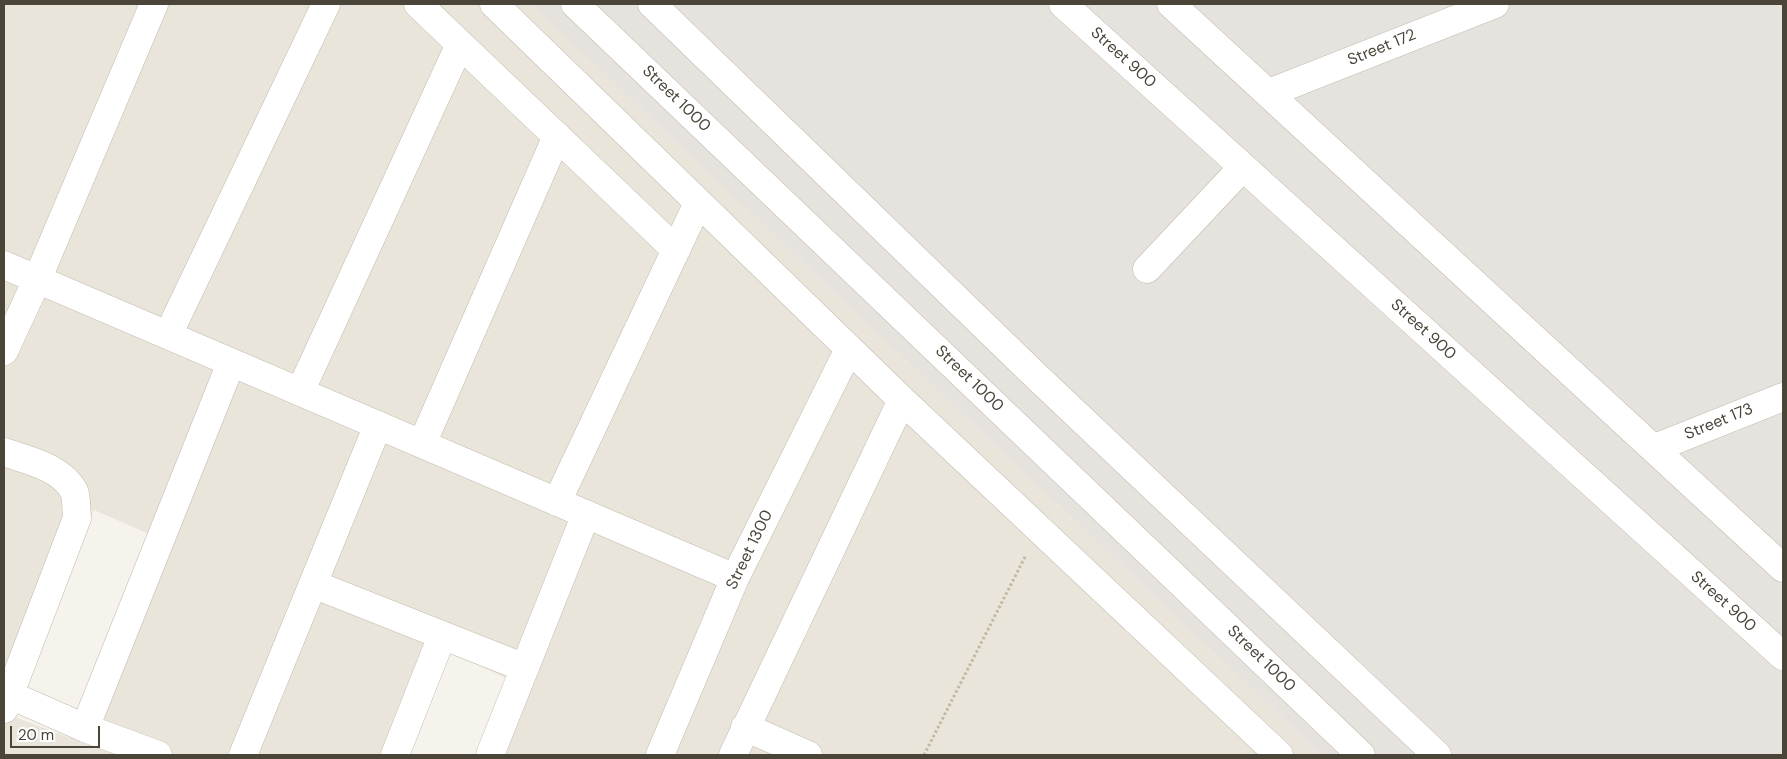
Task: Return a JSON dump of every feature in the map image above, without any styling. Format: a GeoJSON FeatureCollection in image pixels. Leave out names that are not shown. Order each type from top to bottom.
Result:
{"type":"FeatureCollection","features":[{"type":"Feature","properties":{"kind":"street"},"geometry":{"type":"LineString","coordinates":[[4,351],[37,280],[154,4]]}},
{"type":"Feature","properties":{"kind":"street"},"geometry":{"type":"LineString","coordinates":[[168,335],[326,4]]}},
{"type":"Feature","properties":{"kind":"street"},"geometry":{"type":"LineString","coordinates":[[418,4],[676,250]]}},
{"type":"Feature","properties":{"kind":"street"},"geometry":{"type":"LineString","coordinates":[[494,4],[902,400],[1279,755]]}},
{"type":"Feature","properties":{"kind":"street","name":"Street 1000"},"geometry":{"type":"LineString","coordinates":[[575,4],[1361,755]]}},
{"type":"Feature","properties":{"kind":"street"},"geometry":{"type":"LineString","coordinates":[[652,4],[1036,376],[1437,755]]}},
{"type":"Feature","properties":{"kind":"street","name":"Street 900"},"geometry":{"type":"LineString","coordinates":[[1064,4],[1783,656]]}},
{"type":"Feature","properties":{"kind":"street"},"geometry":{"type":"LineString","coordinates":[[1171,4],[1783,568]]}},
{"type":"Feature","properties":{"kind":"street","name":"Street 172"},"geometry":{"type":"LineString","coordinates":[[1269,93],[1495,4]]}},
{"type":"Feature","properties":{"kind":"street"},"geometry":{"type":"LineString","coordinates":[[300,392],[460,44]]}},
{"type":"Feature","properties":{"kind":"street"},"geometry":{"type":"LineString","coordinates":[[422,444],[556,136]]}},
{"type":"Feature","properties":{"kind":"street"},"geometry":{"type":"LineString","coordinates":[[1147,269],[1243,168]]}},
{"type":"Feature","properties":{"kind":"street"},"geometry":{"type":"LineString","coordinates":[[557,502],[698,203]]}},
{"type":"Feature","properties":{"kind":"street"},"geometry":{"type":"LineString","coordinates":[[4,265],[735,578]]}},
{"type":"Feature","properties":{"kind":"street","name":"Street 1300"},"geometry":{"type":"LineString","coordinates":[[660,755],[735,578],[849,349]]}},
{"type":"Feature","properties":{"kind":"street"},"geometry":{"type":"LineString","coordinates":[[86,728],[231,363]]}},
{"type":"Feature","properties":{"kind":"street","name":"Street 173"},"geometry":{"type":"LineString","coordinates":[[1655,448],[1783,397]]}},
{"type":"Feature","properties":{"kind":"street"},"geometry":{"type":"LineString","coordinates":[[734,755],[902,400]]}},
{"type":"Feature","properties":{"kind":"street"},"geometry":{"type":"LineString","coordinates":[[242,755],[378,425]]}},
{"type":"Feature","properties":{"kind":"street"},"geometry":{"type":"LineString","coordinates":[[4,452],[44,466],[65,479],[75,493],[77,518],[7,702],[86,728],[158,755]]}},
{"type":"Feature","properties":{"kind":"street"},"geometry":{"type":"LineString","coordinates":[[490,755],[586,514]]}},
{"type":"Feature","properties":{"kind":"street"},"geometry":{"type":"LineString","coordinates":[[313,584],[525,668]]}},
{"type":"Feature","properties":{"kind":"street"},"geometry":{"type":"LineString","coordinates":[[395,755],[442,636]]}},
{"type":"Feature","properties":{"kind":"street"},"geometry":{"type":"LineString","coordinates":[[746,727],[808,755]]}},
{"type":"Feature","properties":{"kind":"path"},"geometry":{"type":"LineString","coordinates":[[924,755],[1038,530]]}},
{"type":"Feature","properties":{"kind":"shaded area"},"geometry":{"type":"Polygon","coordinates":[[[4,4],[530,4],[1321,755],[476,755],[506,678],[445,650],[406,755],[4,755],[4,4]],[[94,510],[15,717],[70,738],[149,534],[94,510]]]}},
{"type":"Feature","properties":{"kind":"shaded area"},"geometry":{"type":"Polygon","coordinates":[[[530,4],[1783,4],[1783,755],[1321,755],[530,4]]]}}]}
